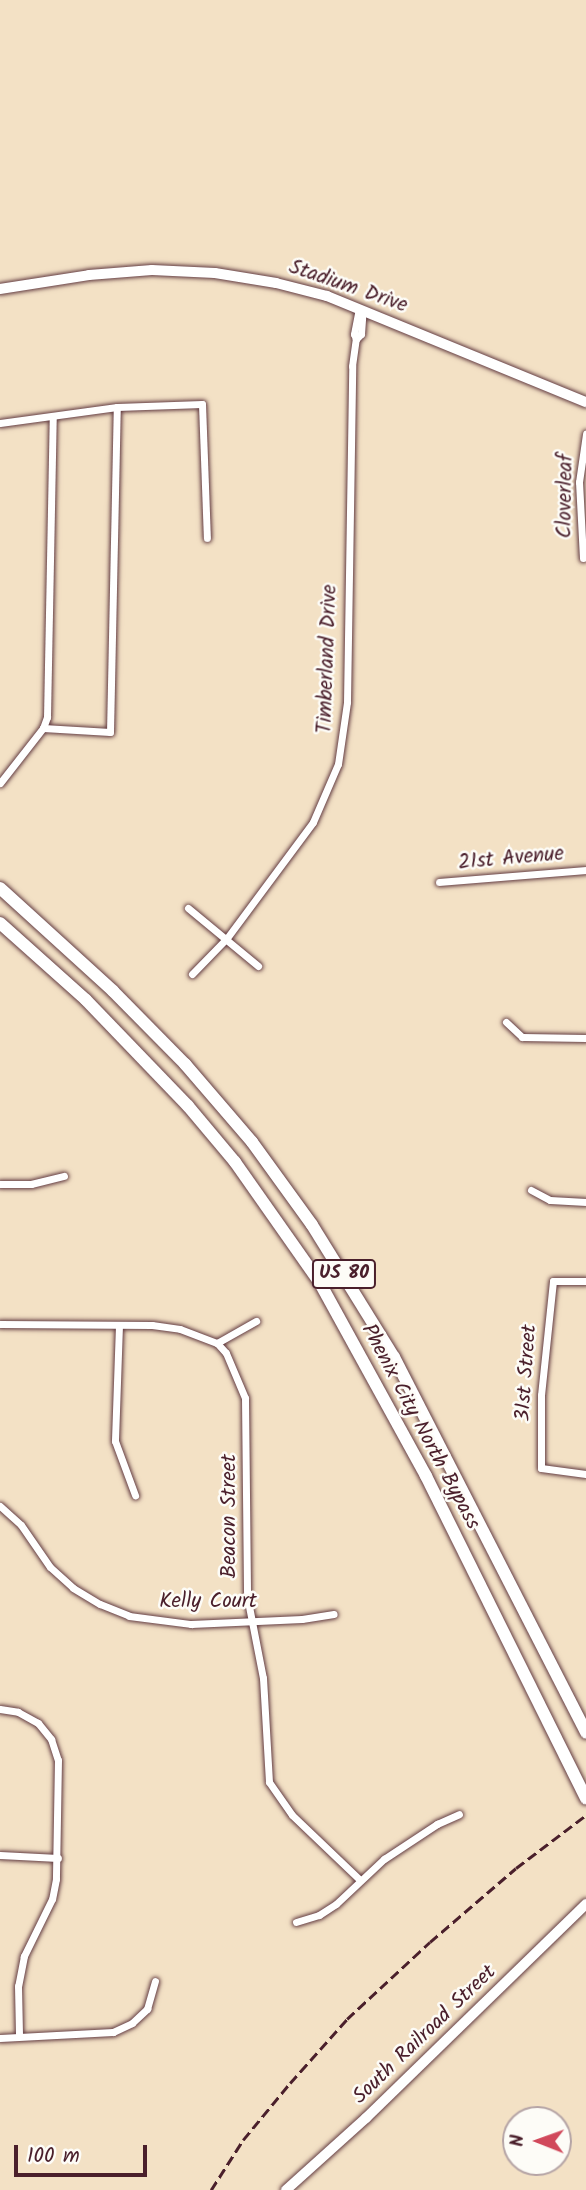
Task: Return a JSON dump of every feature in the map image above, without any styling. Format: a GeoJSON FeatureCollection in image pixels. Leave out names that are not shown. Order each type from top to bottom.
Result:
{"type":"FeatureCollection","features":[{"type":"Feature","properties":{"kind":"highway","name":"Phenix City North Bypass"},"geometry":{"type":"LineString","coordinates":[[0,888],[113,991],[185,1064],[252,1142],[312,1225],[394,1357],[586,1733]]}},
{"type":"Feature","properties":{"kind":"highway","name":"Phenix City North Bypass"},"geometry":{"type":"LineString","coordinates":[[0,923],[86,1000],[188,1106],[235,1162],[320,1283],[420,1464],[583,1792]]}},
{"type":"Feature","properties":{"kind":"street","name":"Stadium Drive"},"geometry":{"type":"LineString","coordinates":[[0,289],[89,275],[152,270],[215,273],[307,290],[586,402]]}},
{"type":"Feature","properties":{"kind":"street","name":"Timberland Drive"},"geometry":{"type":"LineString","coordinates":[[192,974],[227,938],[313,822],[338,764],[347,702],[352,366],[361,326],[359,309]]}},
{"type":"Feature","properties":{"kind":"street"},"geometry":{"type":"LineString","coordinates":[[0,423],[53,418],[117,407],[202,404],[207,538]]}},
{"type":"Feature","properties":{"kind":"street"},"geometry":{"type":"LineString","coordinates":[[43,728],[110,732],[117,407]]}},
{"type":"Feature","properties":{"kind":"street"},"geometry":{"type":"LineString","coordinates":[[0,783],[43,728],[50,675],[53,418]]}},
{"type":"Feature","properties":{"kind":"street","name":"Cloverleaf"},"geometry":{"type":"LineString","coordinates":[[583,558],[579,482],[586,434]]}},
{"type":"Feature","properties":{"kind":"street","name":"21st Avenue"},"geometry":{"type":"LineString","coordinates":[[439,882],[586,870]]}},
{"type":"Feature","properties":{"kind":"street"},"geometry":{"type":"LineString","coordinates":[[188,908],[258,966]]}},
{"type":"Feature","properties":{"kind":"street"},"geometry":{"type":"LineString","coordinates":[[506,1022],[522,1037],[586,1038]]}},
{"type":"Feature","properties":{"kind":"street"},"geometry":{"type":"LineString","coordinates":[[0,1184],[31,1184],[64,1176]]}},
{"type":"Feature","properties":{"kind":"street"},"geometry":{"type":"LineString","coordinates":[[531,1190],[550,1200],[586,1202]]}},
{"type":"Feature","properties":{"kind":"street","name":"31st Street"},"geometry":{"type":"LineString","coordinates":[[586,1281],[553,1281],[541,1395],[541,1468],[586,1474]]}},
{"type":"Feature","properties":{"kind":"street"},"geometry":{"type":"LineString","coordinates":[[0,1324],[119,1325],[180,1329],[217,1343],[256,1321]]}},
{"type":"Feature","properties":{"kind":"street"},"geometry":{"type":"LineString","coordinates":[[119,1325],[115,1441],[135,1495]]}},
{"type":"Feature","properties":{"kind":"street","name":"Beacon Street"},"geometry":{"type":"LineString","coordinates":[[217,1343],[235,1368],[245,1398],[250,1622],[264,1678],[269,1782],[292,1815],[359,1879]]}},
{"type":"Feature","properties":{"kind":"street","name":"Kelly Court"},"geometry":{"type":"LineString","coordinates":[[0,1506],[20,1525],[50,1567],[74,1588],[100,1604],[129,1616],[160,1622],[250,1622],[334,1614]]}},
{"type":"Feature","properties":{"kind":"street"},"geometry":{"type":"LineString","coordinates":[[0,1709],[26,1716],[38,1723],[51,1739],[58,1760],[58,1858],[52,1899],[24,1956],[18,1986],[19,2035]]}},
{"type":"Feature","properties":{"kind":"street"},"geometry":{"type":"LineString","coordinates":[[296,1922],[318,1915],[336,1904],[359,1879],[410,1841],[459,1814]]}},
{"type":"Feature","properties":{"kind":"street"},"geometry":{"type":"LineString","coordinates":[[0,1855],[58,1858]]}},
{"type":"Feature","properties":{"kind":"street","name":"South Railroad Street"},"geometry":{"type":"LineString","coordinates":[[286,2190],[366,2118],[586,1904]]}},
{"type":"Feature","properties":{"kind":"street"},"geometry":{"type":"LineString","coordinates":[[0,2038],[44,2033],[113,2032],[132,2023],[147,2009],[155,1981]]}},
{"type":"Feature","properties":{"kind":"railway"},"geometry":{"type":"LineString","coordinates":[[211,2190],[243,2140],[347,2019],[430,1942],[516,1868],[586,1815]]}}]}
